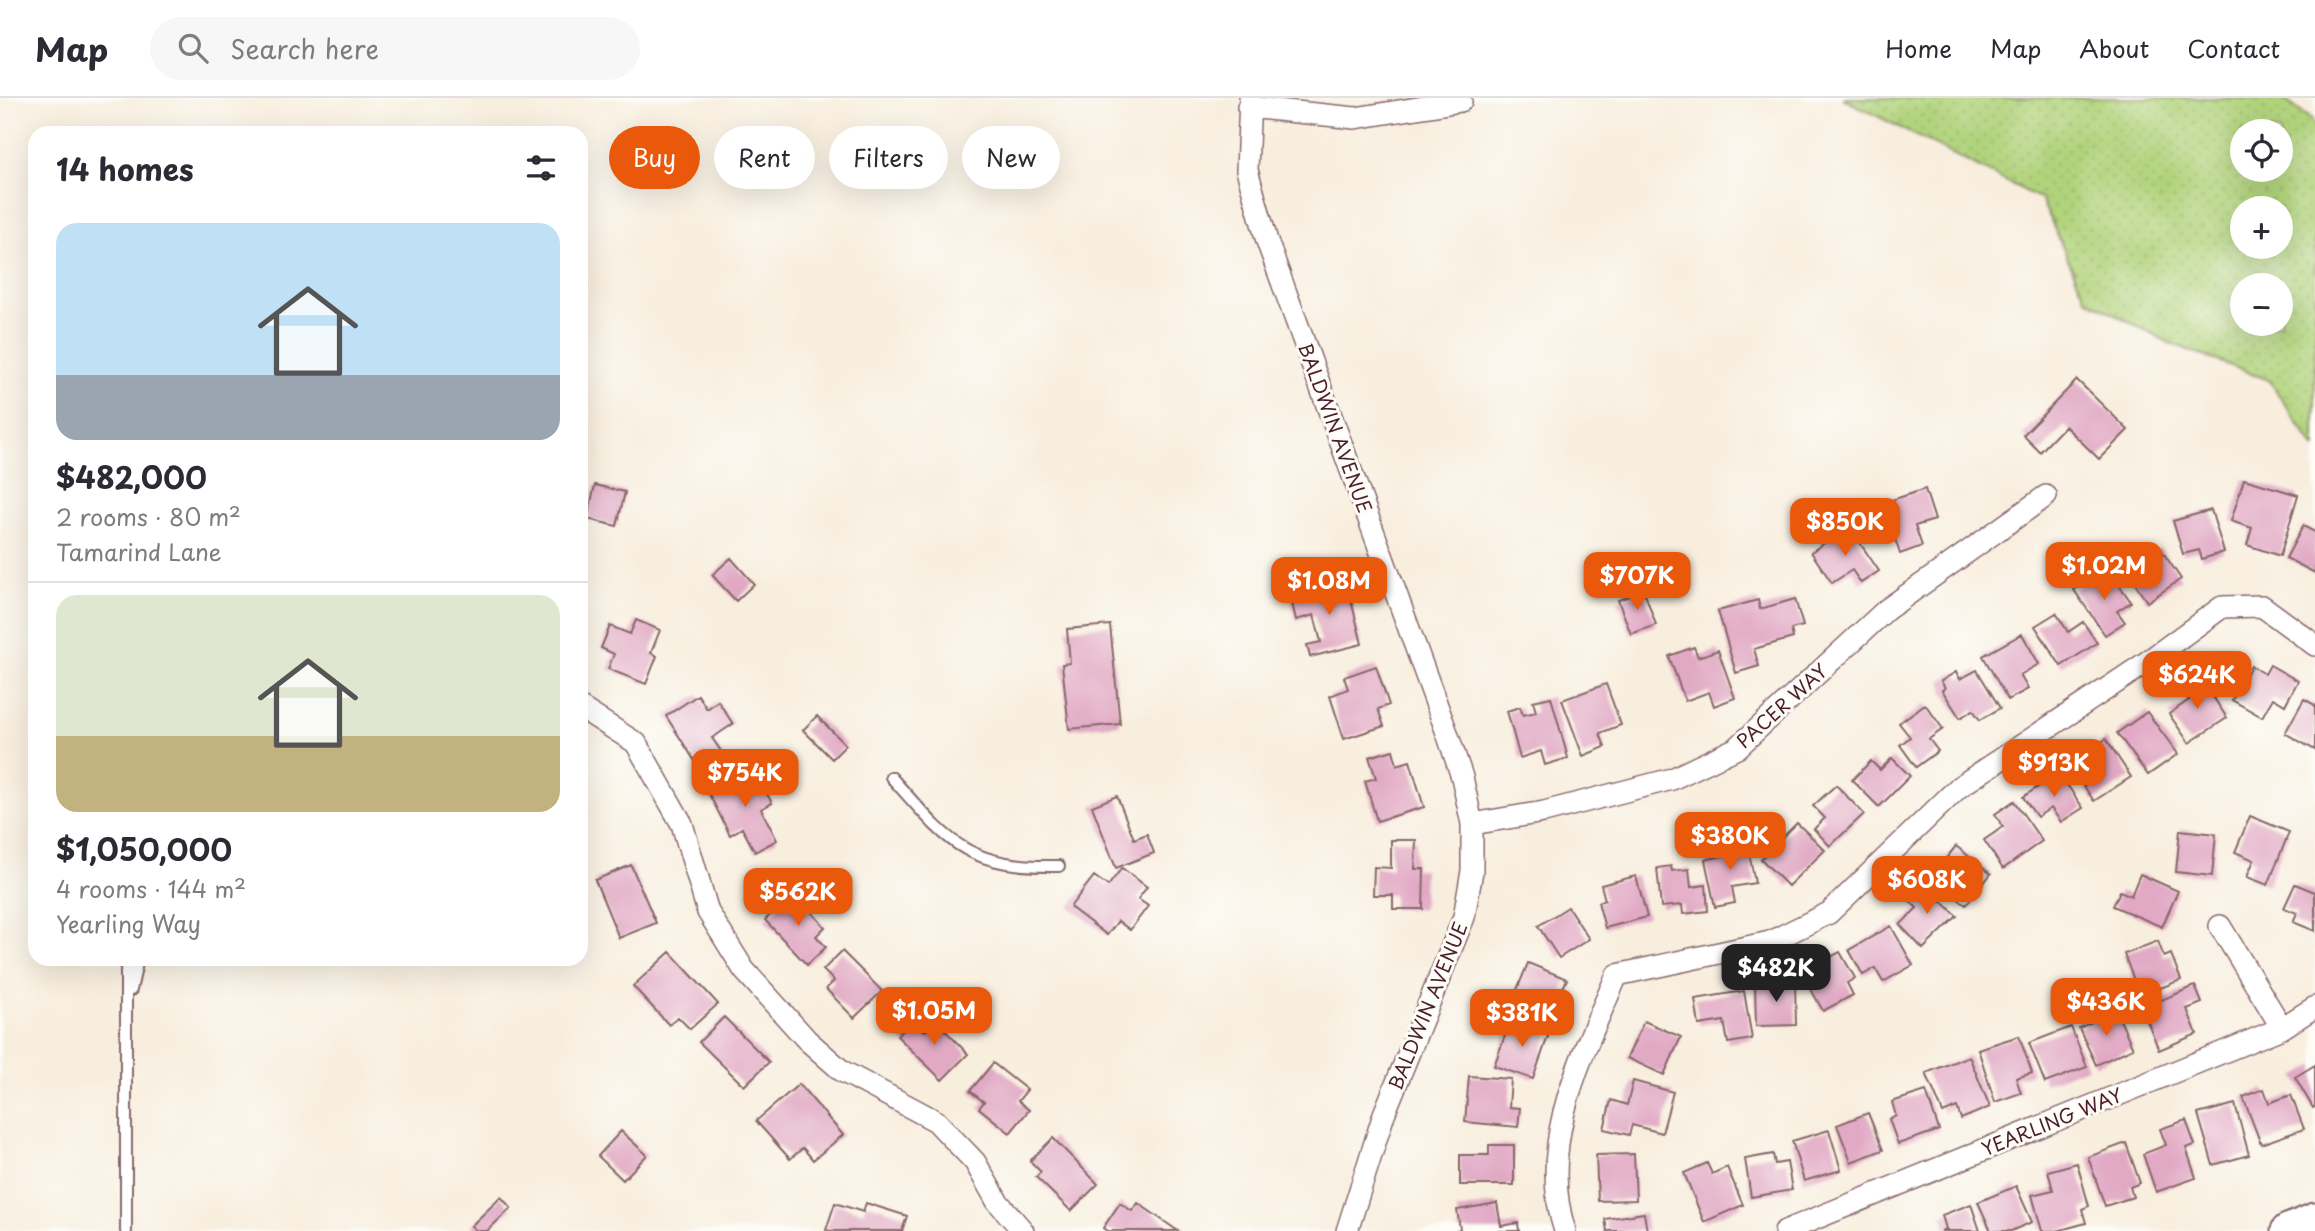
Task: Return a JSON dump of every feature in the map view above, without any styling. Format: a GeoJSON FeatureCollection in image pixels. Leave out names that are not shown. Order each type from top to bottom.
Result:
{"type":"FeatureCollection","features":[{"type":"Feature","properties":{"kind":"street"},"geometry":{"type":"LineString","coordinates":[[1249,103],[1355,118],[1461,101]]}},
{"type":"Feature","properties":{"kind":"street","name":"BALDWIN AVENUE"},"geometry":{"type":"LineString","coordinates":[[1249,103],[1247,170],[1267,241],[1446,730],[1462,777],[1472,824],[1472,871],[1464,917],[1384,1114],[1347,1231]]}},
{"type":"Feature","properties":{"kind":"street","name":"PACER WAY"},"geometry":{"type":"LineString","coordinates":[[1472,824],[1544,812],[1672,779],[1737,748],[1886,610],[2046,496]]}},
{"type":"Feature","properties":{"kind":"street"},"geometry":{"type":"LineString","coordinates":[[1565,1231],[1559,1214],[1557,1141],[1566,1102],[1616,975],[1770,942],[1829,913],[1959,787],[2147,662],[2222,607],[2262,606],[2315,645]]}},
{"type":"Feature","properties":{"kind":"street"},"geometry":{"type":"LineString","coordinates":[[588,712],[636,743],[682,824],[708,912],[744,970],[807,1040],[842,1071],[936,1121],[975,1162],[997,1201],[1023,1231]]}},
{"type":"Feature","properties":{"kind":"street"},"geometry":{"type":"LineString","coordinates":[[2220,926],[2282,1028]]}},
{"type":"Feature","properties":{"kind":"street","name":"YEARLING WAY"},"geometry":{"type":"LineString","coordinates":[[1785,1231],[2282,1028],[2315,1007]]}},
{"type":"Feature","properties":{"kind":"lane"},"geometry":{"type":"LineString","coordinates":[[891,777],[960,848],[995,862],[1059,866]]}},
{"type":"Feature","properties":{"kind":"lane"},"geometry":{"type":"LineString","coordinates":[[126,966],[126,1231]]}},
{"type":"Feature","properties":{"kind":"lane"},"geometry":{"type":"LineString","coordinates":[[127,1010],[136,966]]}},
{"type":"Feature","properties":{"kind":"green space"},"geometry":{"type":"Polygon","coordinates":[[[1842,98],[2282,98],[2312,120],[2315,126],[2315,449],[2269,380],[2170,343],[2086,299],[2041,199],[1842,98]]]}},
{"type":"Feature","properties":{"kind":"building"},"geometry":{"type":"Polygon","coordinates":[[[2077,380],[2128,430],[2099,459],[2065,426],[2040,452],[2023,435],[2077,380]]]}},
{"type":"Feature","properties":{"kind":"building"},"geometry":{"type":"Polygon","coordinates":[[[2244,479],[2298,495],[2280,556],[2247,545],[2252,528],[2231,521],[2244,479]]]}},
{"type":"Feature","properties":{"kind":"building"},"geometry":{"type":"Polygon","coordinates":[[[595,485],[625,492],[617,526],[588,519],[595,485]]]}},
{"type":"Feature","properties":{"kind":"building"},"geometry":{"type":"Polygon","coordinates":[[[1925,489],[1935,520],[1915,526],[1922,546],[1900,554],[1883,503],[1925,489]]]}},
{"type":"Feature","properties":{"kind":"building"},"geometry":{"type":"Polygon","coordinates":[[[2211,510],[2224,552],[2202,559],[2199,550],[2183,554],[2173,521],[2211,510]]]}},
{"type":"Feature","properties":{"kind":"building"},"geometry":{"type":"Polygon","coordinates":[[[2303,526],[2315,532],[2315,573],[2286,558],[2303,526]]]}},
{"type":"Feature","properties":{"kind":"building"},"geometry":{"type":"Polygon","coordinates":[[[1849,527],[1879,571],[1861,583],[1852,570],[1832,583],[1811,552],[1849,527]]]}},
{"type":"Feature","properties":{"kind":"building"},"geometry":{"type":"Polygon","coordinates":[[[2160,548],[2181,579],[2147,602],[2134,582],[2146,573],[2138,563],[2160,548]]]}},
{"type":"Feature","properties":{"kind":"building"},"geometry":{"type":"Polygon","coordinates":[[[731,558],[754,584],[736,601],[712,575],[731,558]]]}},
{"type":"Feature","properties":{"kind":"building"},"geometry":{"type":"Polygon","coordinates":[[[2098,574],[2104,583],[2113,576],[2131,602],[2117,611],[2125,622],[2105,635],[2074,590],[2098,574]]]}},
{"type":"Feature","properties":{"kind":"building"},"geometry":{"type":"Polygon","coordinates":[[[1346,580],[1362,644],[1310,657],[1307,645],[1321,642],[1314,615],[1296,620],[1290,595],[1346,580]]]}},
{"type":"Feature","properties":{"kind":"building"},"geometry":{"type":"Polygon","coordinates":[[[1644,591],[1656,625],[1631,634],[1618,600],[1644,591]]]}},
{"type":"Feature","properties":{"kind":"building"},"geometry":{"type":"Polygon","coordinates":[[[1795,599],[1803,626],[1791,629],[1793,638],[1754,649],[1759,666],[1736,673],[1718,611],[1758,600],[1760,609],[1795,599]]]}},
{"type":"Feature","properties":{"kind":"building"},"geometry":{"type":"Polygon","coordinates":[[[2056,613],[2068,632],[2083,622],[2097,643],[2061,666],[2035,626],[2056,613]]]}},
{"type":"Feature","properties":{"kind":"building"},"geometry":{"type":"Polygon","coordinates":[[[636,620],[660,630],[651,653],[657,656],[646,684],[608,669],[614,654],[601,648],[610,626],[630,634],[636,620]]]}},
{"type":"Feature","properties":{"kind":"building"},"geometry":{"type":"Polygon","coordinates":[[[1110,625],[1120,724],[1069,729],[1062,664],[1070,663],[1067,629],[1110,625]]]}},
{"type":"Feature","properties":{"kind":"building"},"geometry":{"type":"Polygon","coordinates":[[[2022,634],[2039,664],[2020,675],[2028,689],[2008,700],[1983,656],[2022,634]]]}},
{"type":"Feature","properties":{"kind":"building"},"geometry":{"type":"Polygon","coordinates":[[[1694,647],[1698,657],[1718,650],[1735,698],[1714,706],[1709,692],[1685,701],[1669,656],[1694,647]]]}},
{"type":"Feature","properties":{"kind":"building"},"geometry":{"type":"Polygon","coordinates":[[[2270,665],[2298,681],[2285,705],[2273,698],[2262,717],[2232,700],[2251,666],[2265,674],[2270,665]]]}},
{"type":"Feature","properties":{"kind":"building"},"geometry":{"type":"Polygon","coordinates":[[[1376,666],[1389,705],[1378,709],[1384,726],[1344,739],[1330,696],[1348,689],[1344,677],[1376,666]]]}},
{"type":"Feature","properties":{"kind":"building"},"geometry":{"type":"Polygon","coordinates":[[[1977,670],[2000,708],[1980,720],[1973,710],[1960,718],[1942,690],[1945,688],[1941,681],[1956,672],[1960,679],[1977,670]]]}},
{"type":"Feature","properties":{"kind":"building"},"geometry":{"type":"Polygon","coordinates":[[[2200,677],[2227,718],[2189,743],[2169,714],[2189,700],[2181,689],[2200,677]]]}},
{"type":"Feature","properties":{"kind":"building"},"geometry":{"type":"Polygon","coordinates":[[[1606,684],[1621,725],[1600,733],[1605,747],[1583,756],[1562,700],[1606,684]]]}},
{"type":"Feature","properties":{"kind":"building"},"geometry":{"type":"Polygon","coordinates":[[[698,695],[707,709],[718,701],[733,724],[712,738],[723,754],[700,769],[666,716],[698,695]]]}},
{"type":"Feature","properties":{"kind":"building"},"geometry":{"type":"Polygon","coordinates":[[[1551,697],[1568,758],[1545,765],[1541,751],[1520,758],[1507,711],[1520,707],[1523,715],[1536,712],[1533,701],[1551,697]]]}},
{"type":"Feature","properties":{"kind":"building"},"geometry":{"type":"Polygon","coordinates":[[[2304,699],[2315,705],[2315,750],[2285,733],[2304,699]]]}},
{"type":"Feature","properties":{"kind":"building"},"geometry":{"type":"Polygon","coordinates":[[[1925,704],[1943,729],[1929,739],[1938,751],[1916,767],[1900,745],[1910,737],[1899,723],[1925,704]]]}},
{"type":"Feature","properties":{"kind":"building"},"geometry":{"type":"Polygon","coordinates":[[[2147,712],[2178,754],[2148,775],[2117,733],[2147,712]]]}},
{"type":"Feature","properties":{"kind":"building"},"geometry":{"type":"Polygon","coordinates":[[[817,716],[846,745],[832,759],[803,730],[817,716]]]}},
{"type":"Feature","properties":{"kind":"building"},"geometry":{"type":"Polygon","coordinates":[[[2106,739],[2131,777],[2094,801],[2077,776],[2092,766],[2084,754],[2106,739]]]}},
{"type":"Feature","properties":{"kind":"building"},"geometry":{"type":"Polygon","coordinates":[[[1393,750],[1397,765],[1410,761],[1424,807],[1377,821],[1365,781],[1376,778],[1369,757],[1393,750]]]}},
{"type":"Feature","properties":{"kind":"building"},"geometry":{"type":"Polygon","coordinates":[[[1892,758],[1910,776],[1879,807],[1852,780],[1871,761],[1880,770],[1892,758]]]}},
{"type":"Feature","properties":{"kind":"building"},"geometry":{"type":"Polygon","coordinates":[[[754,770],[772,803],[761,809],[777,840],[755,852],[742,828],[730,835],[709,794],[754,770]]]}},
{"type":"Feature","properties":{"kind":"building"},"geometry":{"type":"Polygon","coordinates":[[[2059,773],[2083,808],[2061,822],[2051,808],[2037,817],[2023,797],[2059,773]]]}},
{"type":"Feature","properties":{"kind":"building"},"geometry":{"type":"Polygon","coordinates":[[[1836,785],[1864,814],[1830,846],[1814,829],[1825,818],[1813,806],[1836,785]]]}},
{"type":"Feature","properties":{"kind":"building"},"geometry":{"type":"Polygon","coordinates":[[[1117,796],[1134,839],[1147,834],[1154,853],[1116,868],[1092,806],[1117,796]]]}},
{"type":"Feature","properties":{"kind":"building"},"geometry":{"type":"Polygon","coordinates":[[[2014,801],[2042,841],[2003,869],[1984,840],[2003,827],[1995,814],[2014,801]]]}},
{"type":"Feature","properties":{"kind":"building"},"geometry":{"type":"Polygon","coordinates":[[[2250,816],[2289,832],[2268,885],[2247,877],[2254,860],[2235,852],[2250,816]]]}},
{"type":"Feature","properties":{"kind":"building"},"geometry":{"type":"Polygon","coordinates":[[[1797,823],[1825,850],[1788,886],[1761,859],[1797,823]]]}},
{"type":"Feature","properties":{"kind":"building"},"geometry":{"type":"Polygon","coordinates":[[[2180,830],[2216,834],[2212,876],[2176,872],[2180,830]]]}},
{"type":"Feature","properties":{"kind":"building"},"geometry":{"type":"Polygon","coordinates":[[[1746,838],[1755,883],[1732,887],[1735,903],[1715,907],[1705,860],[1727,855],[1724,842],[1746,838]]]}},
{"type":"Feature","properties":{"kind":"building"},"geometry":{"type":"Polygon","coordinates":[[[1391,840],[1416,840],[1415,869],[1424,869],[1423,909],[1393,909],[1393,895],[1373,895],[1374,867],[1391,868],[1391,840]]]}},
{"type":"Feature","properties":{"kind":"building"},"geometry":{"type":"Polygon","coordinates":[[[1956,846],[1991,874],[1966,905],[1931,877],[1956,846]]]}},
{"type":"Feature","properties":{"kind":"building"},"geometry":{"type":"Polygon","coordinates":[[[631,865],[656,923],[619,938],[595,880],[631,865]]]}},
{"type":"Feature","properties":{"kind":"building"},"geometry":{"type":"Polygon","coordinates":[[[1671,866],[1672,871],[1689,869],[1691,887],[1706,885],[1708,911],[1683,914],[1682,905],[1661,907],[1657,868],[1671,866]]]}},
{"type":"Feature","properties":{"kind":"building"},"geometry":{"type":"Polygon","coordinates":[[[1122,868],[1147,887],[1138,899],[1148,906],[1130,930],[1118,921],[1107,935],[1070,907],[1094,876],[1108,886],[1122,868]]]}},
{"type":"Feature","properties":{"kind":"building"},"geometry":{"type":"Polygon","coordinates":[[[2140,874],[2178,891],[2162,927],[2113,906],[2120,891],[2131,896],[2140,874]]]}},
{"type":"Feature","properties":{"kind":"building"},"geometry":{"type":"Polygon","coordinates":[[[1636,876],[1647,917],[1605,928],[1598,902],[1605,900],[1601,885],[1636,876]]]}},
{"type":"Feature","properties":{"kind":"building"},"geometry":{"type":"Polygon","coordinates":[[[1922,881],[1957,916],[1923,949],[1900,925],[1917,908],[1906,897],[1922,881]]]}},
{"type":"Feature","properties":{"kind":"building"},"geometry":{"type":"Polygon","coordinates":[[[2295,884],[2315,892],[2315,931],[2293,922],[2297,913],[2284,908],[2295,884]]]}},
{"type":"Feature","properties":{"kind":"building"},"geometry":{"type":"Polygon","coordinates":[[[794,893],[825,927],[816,936],[826,947],[807,965],[765,920],[794,893]]]}},
{"type":"Feature","properties":{"kind":"building"},"geometry":{"type":"Polygon","coordinates":[[[1568,907],[1589,939],[1559,958],[1538,926],[1568,907]]]}},
{"type":"Feature","properties":{"kind":"building"},"geometry":{"type":"Polygon","coordinates":[[[1891,926],[1913,965],[1883,982],[1875,968],[1863,975],[1849,950],[1891,926]]]}},
{"type":"Feature","properties":{"kind":"building"},"geometry":{"type":"Polygon","coordinates":[[[2158,941],[2164,957],[2171,954],[2181,980],[2140,996],[2124,954],[2158,941]]]}},
{"type":"Feature","properties":{"kind":"building"},"geometry":{"type":"Polygon","coordinates":[[[842,951],[882,991],[854,1018],[826,989],[834,981],[823,970],[842,951]]]}},
{"type":"Feature","properties":{"kind":"building"},"geometry":{"type":"Polygon","coordinates":[[[670,952],[718,1004],[690,1029],[678,1017],[669,1025],[633,986],[670,952]]]}},
{"type":"Feature","properties":{"kind":"building"},"geometry":{"type":"Polygon","coordinates":[[[1840,952],[1855,978],[1847,983],[1853,995],[1823,1011],[1808,984],[1824,976],[1817,964],[1840,952]]]}},
{"type":"Feature","properties":{"kind":"building"},"geometry":{"type":"Polygon","coordinates":[[[1528,963],[1567,979],[1549,1020],[1511,1004],[1528,963]]]}},
{"type":"Feature","properties":{"kind":"building"},"geometry":{"type":"Polygon","coordinates":[[[1795,983],[1796,1025],[1756,1026],[1755,984],[1795,983]]]}},
{"type":"Feature","properties":{"kind":"building"},"geometry":{"type":"Polygon","coordinates":[[[2195,986],[2202,1003],[2187,1009],[2197,1034],[2159,1050],[2142,1008],[2195,986]]]}},
{"type":"Feature","properties":{"kind":"building"},"geometry":{"type":"Polygon","coordinates":[[[1744,991],[1752,1039],[1728,1043],[1724,1021],[1699,1025],[1695,999],[1744,991]]]}},
{"type":"Feature","properties":{"kind":"building"},"geometry":{"type":"Polygon","coordinates":[[[2116,1011],[2133,1048],[2096,1065],[2079,1028],[2116,1011]]]}},
{"type":"Feature","properties":{"kind":"building"},"geometry":{"type":"Polygon","coordinates":[[[724,1017],[769,1062],[744,1086],[699,1042],[724,1017]]]}},
{"type":"Feature","properties":{"kind":"building"},"geometry":{"type":"Polygon","coordinates":[[[1511,1019],[1549,1033],[1533,1079],[1494,1066],[1511,1019]]]}},
{"type":"Feature","properties":{"kind":"building"},"geometry":{"type":"Polygon","coordinates":[[[914,1020],[925,1031],[935,1020],[968,1054],[942,1080],[897,1036],[914,1020]]]}},
{"type":"Feature","properties":{"kind":"building"},"geometry":{"type":"Polygon","coordinates":[[[1644,1021],[1681,1037],[1664,1075],[1627,1058],[1644,1021]]]}},
{"type":"Feature","properties":{"kind":"building"},"geometry":{"type":"Polygon","coordinates":[[[2071,1027],[2087,1067],[2045,1083],[2029,1043],[2071,1027]]]}},
{"type":"Feature","properties":{"kind":"building"},"geometry":{"type":"Polygon","coordinates":[[[2019,1036],[2032,1073],[2016,1078],[2021,1093],[1995,1102],[1978,1049],[2019,1036]]]}},
{"type":"Feature","properties":{"kind":"building"},"geometry":{"type":"Polygon","coordinates":[[[1969,1056],[1990,1107],[1961,1119],[1957,1107],[1943,1113],[1926,1073],[1969,1056]]]}},
{"type":"Feature","properties":{"kind":"building"},"geometry":{"type":"Polygon","coordinates":[[[993,1063],[1027,1090],[1018,1101],[1029,1110],[1010,1133],[979,1108],[984,1102],[970,1091],[993,1063]]]}},
{"type":"Feature","properties":{"kind":"building"},"geometry":{"type":"Polygon","coordinates":[[[2315,1065],[2315,1107],[2313,1108],[2295,1077],[2315,1065]]]}},
{"type":"Feature","properties":{"kind":"building"},"geometry":{"type":"Polygon","coordinates":[[[1469,1076],[1511,1079],[1509,1107],[1520,1108],[1518,1127],[1465,1122],[1469,1076]]]}},
{"type":"Feature","properties":{"kind":"building"},"geometry":{"type":"Polygon","coordinates":[[[1633,1081],[1673,1092],[1662,1133],[1632,1125],[1629,1135],[1604,1129],[1611,1100],[1627,1105],[1633,1081]]]}},
{"type":"Feature","properties":{"kind":"building"},"geometry":{"type":"Polygon","coordinates":[[[799,1084],[843,1135],[813,1160],[803,1148],[790,1159],[756,1121],[799,1084]]]}},
{"type":"Feature","properties":{"kind":"building"},"geometry":{"type":"Polygon","coordinates":[[[2264,1089],[2269,1103],[2291,1095],[2304,1129],[2261,1144],[2243,1097],[2264,1089]]]}},
{"type":"Feature","properties":{"kind":"building"},"geometry":{"type":"Polygon","coordinates":[[[1926,1091],[1939,1130],[1898,1144],[1889,1119],[1896,1116],[1892,1102],[1926,1091]]]}},
{"type":"Feature","properties":{"kind":"building"},"geometry":{"type":"Polygon","coordinates":[[[2235,1104],[2249,1155],[2213,1165],[2198,1114],[2235,1104]]]}},
{"type":"Feature","properties":{"kind":"building"},"geometry":{"type":"Polygon","coordinates":[[[1868,1113],[1883,1150],[1851,1162],[1837,1125],[1868,1113]]]}},
{"type":"Feature","properties":{"kind":"building"},"geometry":{"type":"Polygon","coordinates":[[[2186,1120],[2195,1145],[2186,1148],[2196,1178],[2156,1192],[2143,1154],[2166,1145],[2160,1129],[2186,1120]]]}},
{"type":"Feature","properties":{"kind":"building"},"geometry":{"type":"Polygon","coordinates":[[[1829,1130],[1841,1170],[1804,1181],[1792,1141],[1829,1130]]]}},
{"type":"Feature","properties":{"kind":"building"},"geometry":{"type":"Polygon","coordinates":[[[621,1131],[647,1155],[623,1180],[598,1156],[621,1131]]]}},
{"type":"Feature","properties":{"kind":"building"},"geometry":{"type":"Polygon","coordinates":[[[1053,1138],[1098,1184],[1071,1211],[1036,1177],[1041,1172],[1030,1161],[1053,1138]]]}},
{"type":"Feature","properties":{"kind":"building"},"geometry":{"type":"Polygon","coordinates":[[[2126,1143],[2140,1183],[2130,1187],[2133,1197],[2105,1206],[2088,1157],[2126,1143]]]}},
{"type":"Feature","properties":{"kind":"building"},"geometry":{"type":"Polygon","coordinates":[[[1489,1145],[1514,1145],[1514,1185],[1460,1185],[1460,1155],[1489,1155],[1489,1145]]]}},
{"type":"Feature","properties":{"kind":"building"},"geometry":{"type":"Polygon","coordinates":[[[1634,1154],[1636,1200],[1598,1201],[1596,1155],[1634,1154]]]}},
{"type":"Feature","properties":{"kind":"building"},"geometry":{"type":"Polygon","coordinates":[[[1773,1154],[1775,1164],[1787,1162],[1792,1190],[1751,1197],[1745,1159],[1773,1154]]]}},
{"type":"Feature","properties":{"kind":"building"},"geometry":{"type":"Polygon","coordinates":[[[1707,1163],[1712,1174],[1727,1167],[1743,1205],[1704,1222],[1684,1173],[1707,1163]]]}},
{"type":"Feature","properties":{"kind":"building"},"geometry":{"type":"Polygon","coordinates":[[[2077,1163],[2089,1206],[2082,1209],[2086,1223],[2057,1231],[2042,1231],[2032,1195],[2053,1190],[2048,1171],[2077,1163]]]}},
{"type":"Feature","properties":{"kind":"building"},"geometry":{"type":"Polygon","coordinates":[[[2016,1186],[2032,1222],[2011,1231],[1991,1231],[1978,1202],[2016,1186]]]}},
{"type":"Feature","properties":{"kind":"building"},"geometry":{"type":"Polygon","coordinates":[[[501,1197],[511,1208],[487,1231],[477,1231],[471,1226],[501,1197]]]}},
{"type":"Feature","properties":{"kind":"building"},"geometry":{"type":"Polygon","coordinates":[[[835,1203],[863,1212],[866,1203],[907,1216],[902,1231],[826,1230],[835,1203]]]}},
{"type":"Feature","properties":{"kind":"building"},"geometry":{"type":"Polygon","coordinates":[[[1120,1203],[1132,1211],[1138,1203],[1178,1231],[1107,1231],[1103,1228],[1120,1203]]]}},
{"type":"Feature","properties":{"kind":"building"},"geometry":{"type":"Polygon","coordinates":[[[1497,1203],[1501,1226],[1518,1223],[1519,1231],[1455,1231],[1460,1229],[1457,1210],[1497,1203]]]}},
{"type":"Feature","properties":{"kind":"building"},"geometry":{"type":"Polygon","coordinates":[[[1971,1204],[1980,1231],[1941,1231],[1946,1229],[1942,1215],[1971,1204]]]}},
{"type":"Feature","properties":{"kind":"building"},"geometry":{"type":"Polygon","coordinates":[[[1644,1213],[1647,1231],[1607,1231],[1605,1219],[1644,1213]]]}}]}
